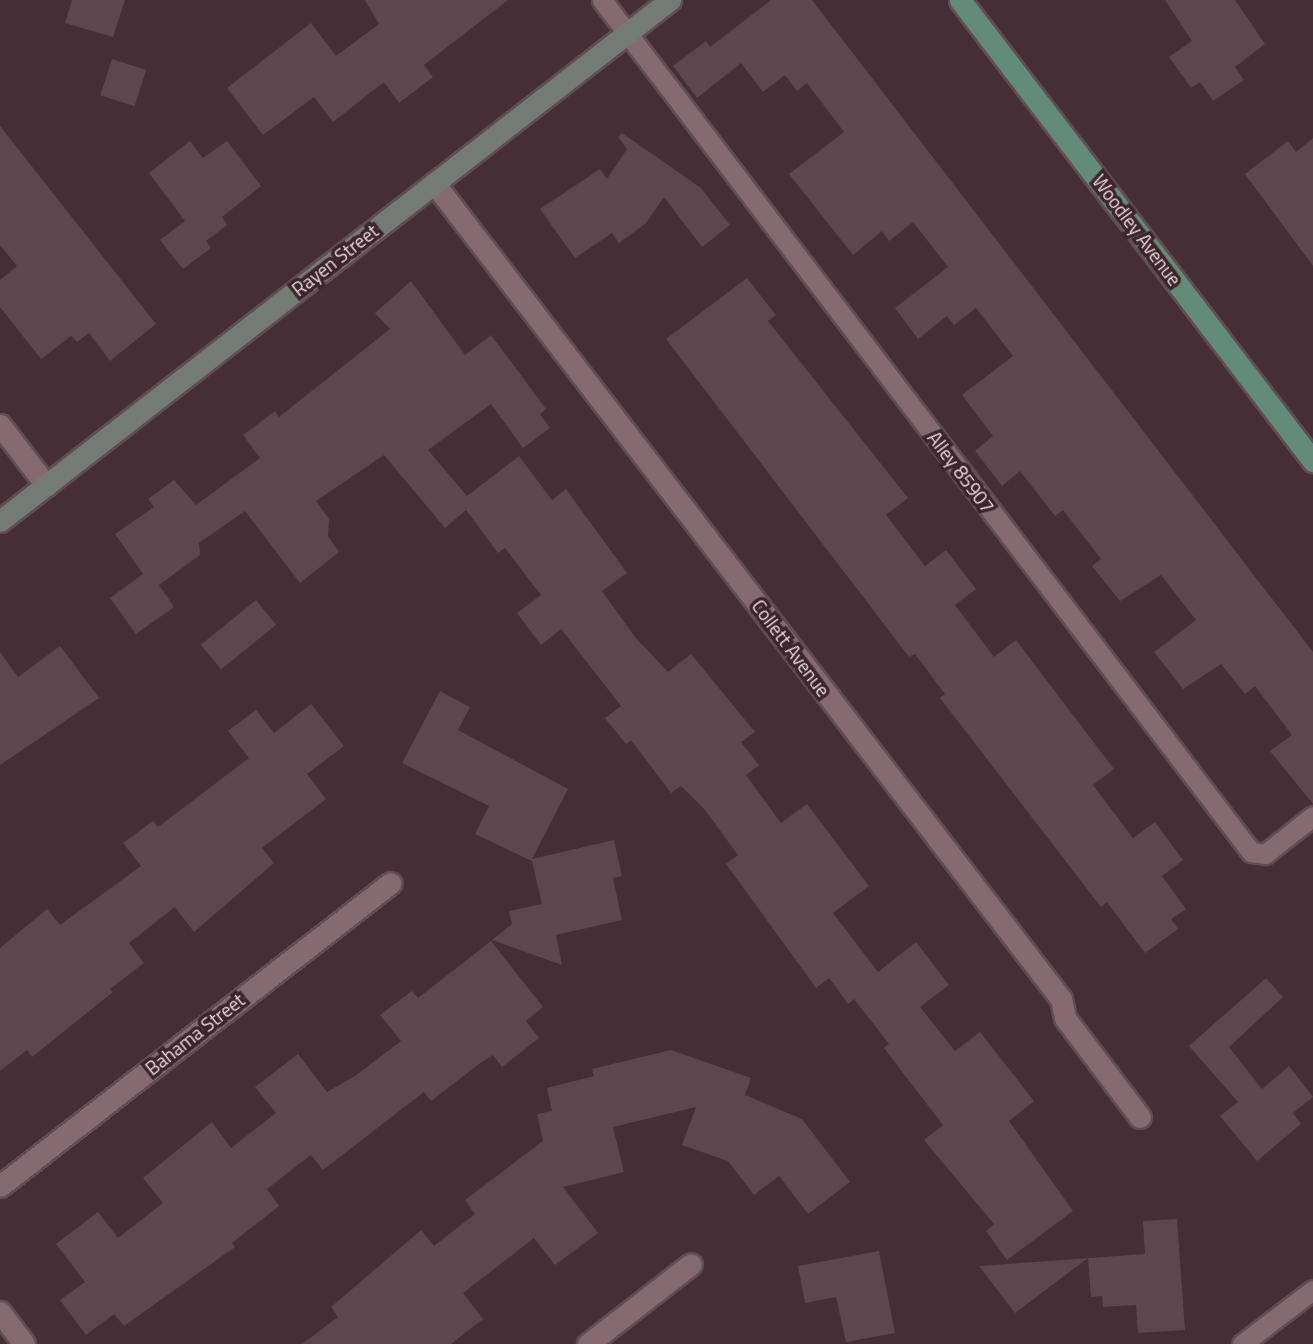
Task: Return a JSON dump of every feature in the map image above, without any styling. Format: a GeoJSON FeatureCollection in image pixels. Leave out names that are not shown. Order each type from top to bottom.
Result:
{"type":"FeatureCollection","features":[{"type":"Feature","properties":{"kind":"main road","name":"Woodley Avenue"},"geometry":{"type":"LineString","coordinates":[[960,0],[1313,461]]}},
{"type":"Feature","properties":{"kind":"street","name":"Rayen Street"},"geometry":{"type":"LineString","coordinates":[[0,521],[670,0]]}},
{"type":"Feature","properties":{"kind":"street","name":"Collett Avenue"},"geometry":{"type":"LineString","coordinates":[[435,183],[1061,999],[1065,1018],[1140,1117]]}},
{"type":"Feature","properties":{"kind":"street"},"geometry":{"type":"LineString","coordinates":[[0,425],[46,485]]}},
{"type":"Feature","properties":{"kind":"street","name":"Bahama Street"},"geometry":{"type":"LineString","coordinates":[[0,1186],[390,883]]}},
{"type":"Feature","properties":{"kind":"street"},"geometry":{"type":"LineString","coordinates":[[589,1344],[691,1264]]}},
{"type":"Feature","properties":{"kind":"street"},"geometry":{"type":"LineString","coordinates":[[0,1312],[24,1344]]}},
{"type":"Feature","properties":{"kind":"lane","name":"Alley 85907"},"geometry":{"type":"LineString","coordinates":[[601,0],[1251,852],[1265,854],[1313,816]]}},
{"type":"Feature","properties":{"kind":"lane"},"geometry":{"type":"LineString","coordinates":[[1241,1344],[1313,1290]]}},
{"type":"Feature","properties":{"kind":"building"},"geometry":{"type":"Polygon","coordinates":[[[72,0],[125,0],[113,37],[65,23],[72,0]]]}},
{"type":"Feature","properties":{"kind":"building"},"geometry":{"type":"Polygon","coordinates":[[[365,0],[508,0],[424,65],[433,77],[399,103],[384,82],[333,122],[314,97],[263,135],[227,88],[311,23],[336,56],[379,24],[365,0]]]}},
{"type":"Feature","properties":{"kind":"building"},"geometry":{"type":"Polygon","coordinates":[[[771,0],[812,0],[1313,652],[1313,804],[1270,751],[1292,735],[1255,686],[1245,694],[1221,664],[1183,689],[1154,652],[1196,620],[1161,575],[1120,601],[1092,566],[1101,559],[1063,510],[1055,516],[1020,471],[1002,486],[975,451],[993,436],[962,395],[1013,356],[976,308],[954,325],[947,316],[918,339],[895,308],[948,267],[913,222],[889,241],[882,231],[853,255],[789,174],[844,132],[807,83],[797,91],[785,75],[763,92],[741,63],[697,98],[673,66],[706,41],[710,47],[771,0]]]}},
{"type":"Feature","properties":{"kind":"building"},"geometry":{"type":"Polygon","coordinates":[[[1165,0],[1235,0],[1265,44],[1235,67],[1244,80],[1213,101],[1200,82],[1191,88],[1169,57],[1192,41],[1165,0]]]}},
{"type":"Feature","properties":{"kind":"building"},"geometry":{"type":"Polygon","coordinates":[[[112,59],[146,70],[134,106],[100,95],[112,59]]]}},
{"type":"Feature","properties":{"kind":"building"},"geometry":{"type":"Polygon","coordinates":[[[0,126],[156,324],[110,361],[89,333],[77,342],[71,336],[41,359],[0,307],[0,280],[17,266],[0,245],[0,126]]]}},
{"type":"Feature","properties":{"kind":"building"},"geometry":{"type":"Polygon","coordinates":[[[622,133],[701,188],[730,225],[702,247],[664,197],[646,223],[619,243],[612,233],[575,258],[540,209],[600,169],[607,179],[627,149],[618,137],[622,133]]]}},
{"type":"Feature","properties":{"kind":"building"},"geometry":{"type":"Polygon","coordinates":[[[1313,138],[1313,266],[1245,174],[1288,141],[1296,152],[1313,138]]]}},
{"type":"Feature","properties":{"kind":"building"},"geometry":{"type":"Polygon","coordinates":[[[190,141],[203,158],[227,141],[261,186],[222,217],[227,225],[206,241],[211,248],[183,269],[160,240],[185,221],[149,173],[190,141]]]}},
{"type":"Feature","properties":{"kind":"building"},"geometry":{"type":"Polygon","coordinates":[[[747,278],[776,315],[768,321],[908,498],[886,515],[925,566],[946,550],[976,589],[955,605],[994,657],[1016,640],[1114,769],[1093,785],[1133,838],[1155,822],[1183,860],[1162,876],[1186,909],[1171,919],[1178,929],[1145,953],[1107,902],[1101,907],[940,698],[945,694],[915,654],[909,657],[666,339],[747,278]]]}},
{"type":"Feature","properties":{"kind":"building"},"geometry":{"type":"Polygon","coordinates":[[[411,281],[465,355],[491,335],[546,409],[540,414],[550,428],[523,448],[491,404],[428,450],[467,496],[519,456],[552,500],[566,489],[627,573],[602,591],[635,637],[668,672],[691,654],[755,732],[741,742],[759,765],[746,775],[781,823],[807,804],[869,886],[833,913],[878,972],[916,942],[949,985],[920,1007],[955,1051],[980,1032],[1034,1101],[1009,1121],[1073,1211],[1007,1260],[986,1231],[994,1224],[924,1140],[943,1125],[884,1048],[889,1044],[854,999],[848,1004],[829,978],[816,988],[726,864],[738,855],[705,810],[681,786],[671,793],[631,740],[626,744],[605,718],[621,706],[561,629],[541,645],[517,613],[541,595],[505,548],[498,553],[466,510],[445,528],[384,455],[316,501],[329,519],[328,536],[339,552],[300,583],[245,511],[199,543],[200,555],[159,585],[174,607],[136,634],[110,598],[143,574],[115,534],[154,507],[148,499],[174,480],[196,505],[260,458],[243,435],[275,411],[279,417],[390,329],[375,313],[411,281]]]}},
{"type":"Feature","properties":{"kind":"building"},"geometry":{"type":"Polygon","coordinates":[[[256,600],[276,625],[221,670],[201,645],[256,600]]]}},
{"type":"Feature","properties":{"kind":"building"},"geometry":{"type":"Polygon","coordinates":[[[60,646],[99,698],[0,765],[0,652],[18,677],[60,646]]]}},
{"type":"Feature","properties":{"kind":"building"},"geometry":{"type":"Polygon","coordinates":[[[440,691],[470,707],[458,730],[568,789],[532,859],[614,840],[622,876],[613,878],[622,920],[556,935],[562,965],[492,940],[512,924],[509,911],[542,904],[532,861],[475,834],[489,806],[402,763],[440,691]]]}},
{"type":"Feature","properties":{"kind":"building"},"geometry":{"type":"Polygon","coordinates":[[[311,704],[344,746],[307,774],[326,799],[262,848],[274,863],[194,932],[175,907],[129,943],[144,963],[110,989],[113,992],[32,1057],[27,1050],[0,1071],[0,948],[47,909],[60,925],[141,866],[123,843],[153,821],[158,827],[249,758],[228,731],[256,710],[274,733],[311,704]]]}},
{"type":"Feature","properties":{"kind":"building"},"geometry":{"type":"Polygon","coordinates":[[[491,941],[543,1007],[526,1021],[539,1038],[502,1067],[493,1055],[431,1101],[424,1092],[323,1170],[311,1155],[267,1189],[279,1206],[232,1243],[235,1247],[124,1326],[114,1314],[86,1335],[60,1300],[85,1282],[56,1244],[98,1212],[118,1238],[163,1203],[143,1178],[212,1122],[231,1148],[276,1113],[255,1087],[298,1054],[327,1092],[355,1076],[401,1041],[380,1015],[412,991],[418,998],[491,941]]]}},
{"type":"Feature","properties":{"kind":"building"},"geometry":{"type":"Polygon","coordinates":[[[1266,978],[1283,997],[1229,1047],[1262,1089],[1289,1066],[1313,1097],[1293,1113],[1301,1124],[1257,1161],[1220,1116],[1238,1102],[1189,1046],[1266,978]]]}},
{"type":"Feature","properties":{"kind":"building"},"geometry":{"type":"Polygon","coordinates":[[[671,1050],[751,1078],[745,1095],[802,1119],[850,1182],[808,1214],[779,1176],[754,1195],[728,1161],[682,1145],[696,1107],[613,1127],[624,1172],[563,1187],[598,1233],[555,1265],[534,1238],[463,1293],[483,1319],[451,1344],[302,1344],[338,1317],[331,1307],[421,1230],[434,1246],[475,1214],[465,1200],[543,1141],[537,1114],[552,1111],[547,1088],[594,1076],[592,1069],[671,1050]]]}},
{"type":"Feature","properties":{"kind":"building"},"geometry":{"type":"Polygon","coordinates":[[[1177,1219],[1185,1330],[1138,1333],[1136,1305],[1103,1307],[1102,1296],[1091,1297],[1088,1258],[1145,1254],[1143,1221],[1177,1219]]]}},
{"type":"Feature","properties":{"kind":"building"},"geometry":{"type":"Polygon","coordinates":[[[879,1251],[895,1333],[846,1342],[836,1297],[805,1303],[798,1266],[879,1251]]]}},
{"type":"Feature","properties":{"kind":"building"},"geometry":{"type":"Polygon","coordinates":[[[1088,1258],[1015,1313],[979,1266],[1088,1258]]]}}]}
